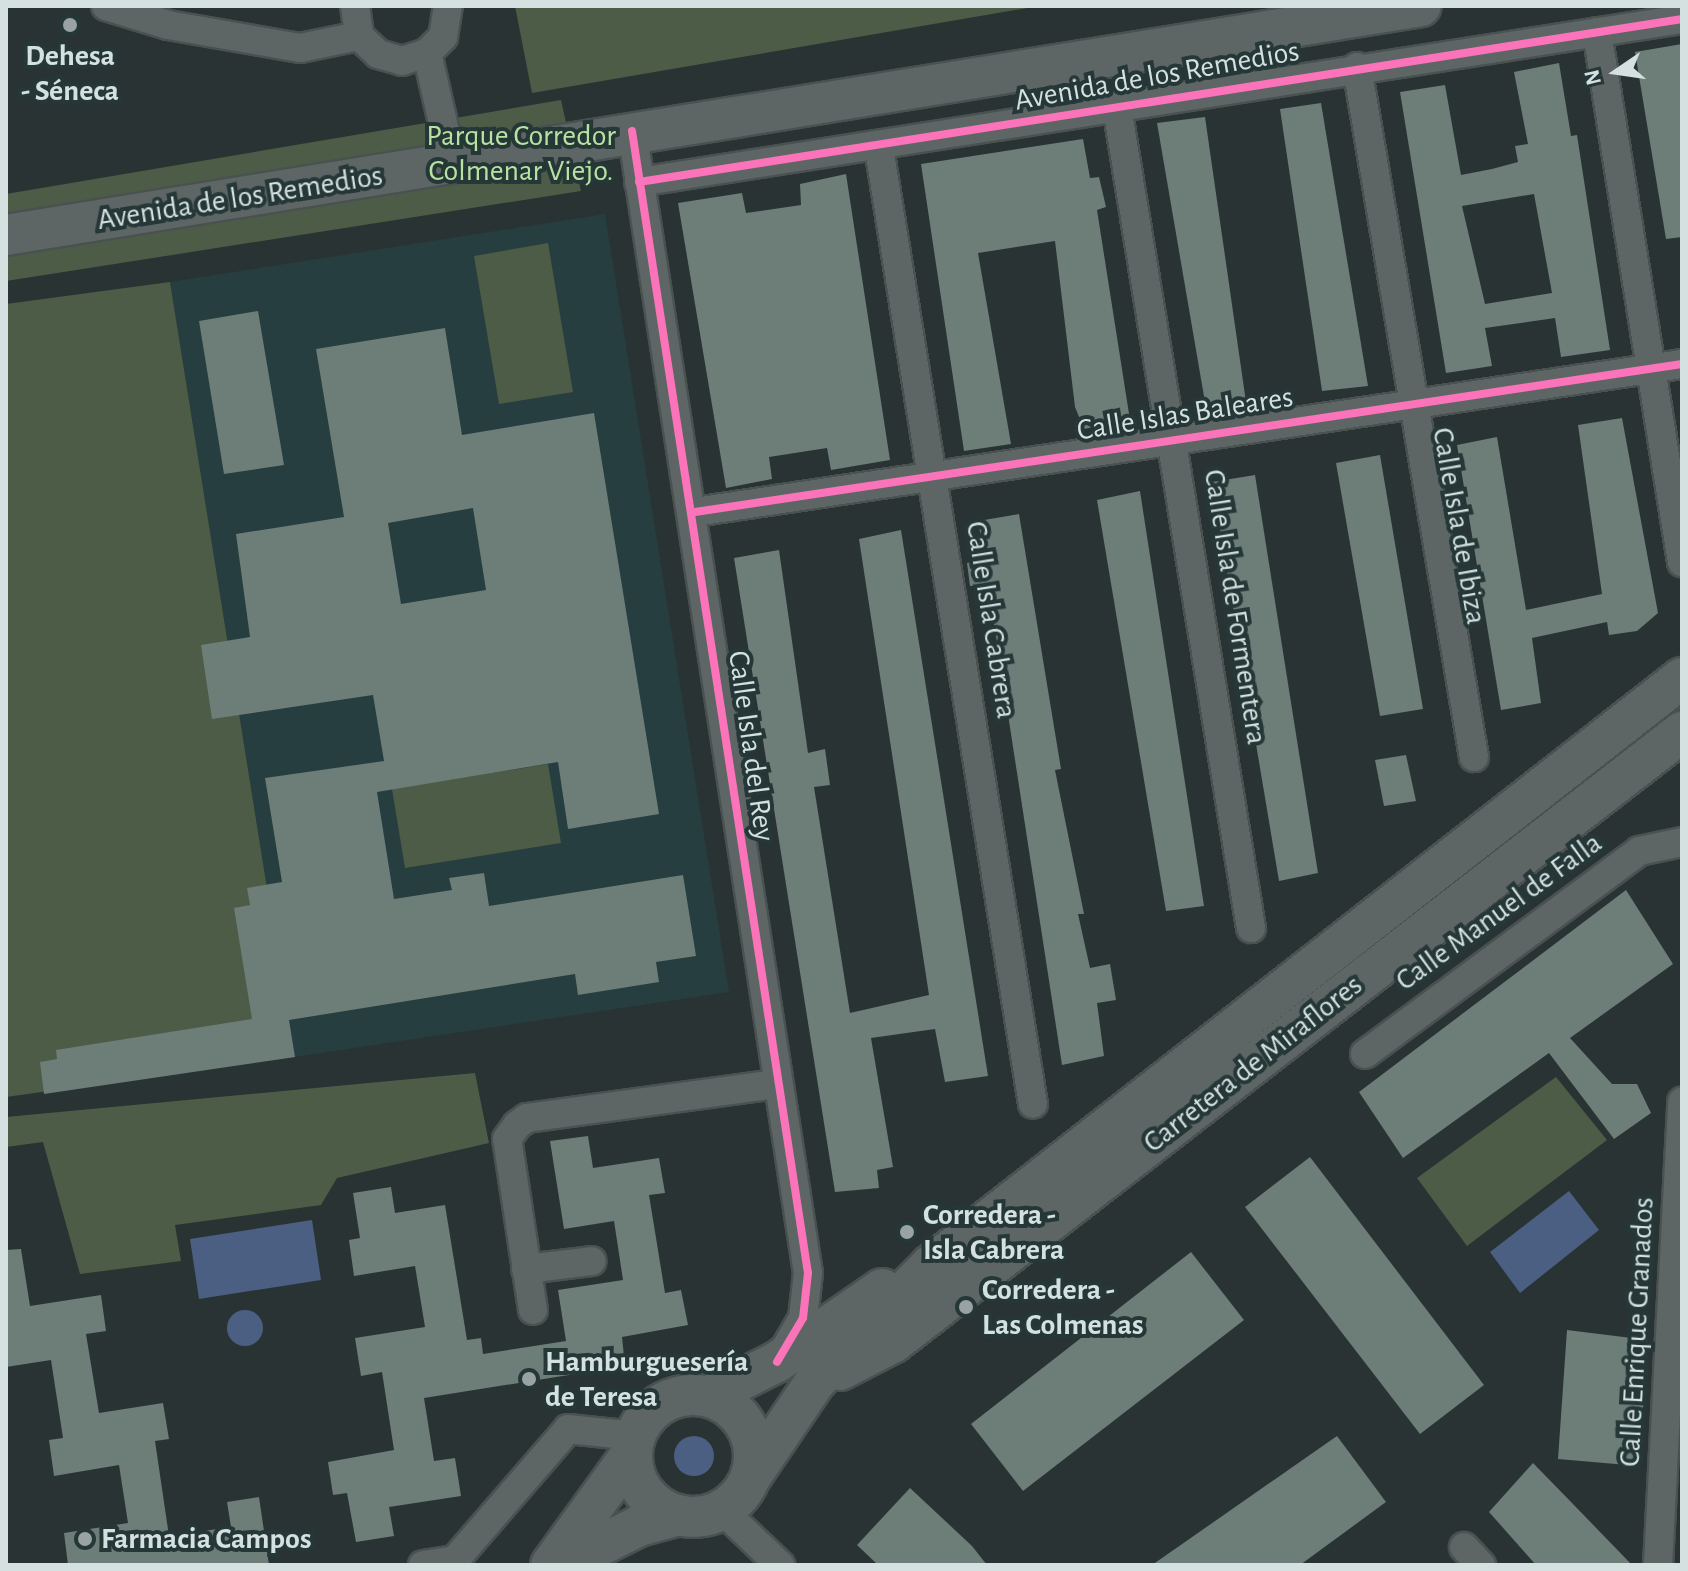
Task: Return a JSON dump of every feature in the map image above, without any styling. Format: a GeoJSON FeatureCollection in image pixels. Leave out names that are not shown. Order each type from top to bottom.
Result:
{"type":"FeatureCollection","features":[{"type":"Feature","properties":{"kind":"main road","name":"Avenida de los Remedios"},"geometry":{"type":"LineString","coordinates":[[6,235],[632,131],[1421,6]]}},
{"type":"Feature","properties":{"kind":"main road","name":"Carretera de Miraflores"},"geometry":{"type":"LineString","coordinates":[[752,1475],[815,1382],[931,1265],[1615,735],[1682,678]]}},
{"type":"Feature","properties":{"kind":"main road","name":"Carretera de Miraflores"},"geometry":{"type":"LineString","coordinates":[[1615,735],[1682,690]]}},
{"type":"Feature","properties":{"kind":"main road","name":"Carretera de Miraflores"},"geometry":{"type":"LineString","coordinates":[[815,1382],[894,1342],[1682,732]]}},
{"type":"Feature","properties":{"kind":"main road","name":"Carretera de Miraflores"},"geometry":{"type":"LineString","coordinates":[[709,1396],[777,1362],[866,1298],[931,1265]]}},
{"type":"Feature","properties":{"kind":"main road"},"geometry":{"type":"LineString","coordinates":[[551,1565],[634,1444],[643,1419],[672,1398],[709,1396],[727,1404],[751,1435],[752,1475],[723,1511],[679,1515],[639,1526],[561,1565]]}},
{"type":"Feature","properties":{"kind":"main road"},"geometry":{"type":"LineString","coordinates":[[634,1444],[639,1486],[679,1515]]}},
{"type":"Feature","properties":{"kind":"street"},"geometry":{"type":"LineString","coordinates":[[106,6],[168,25],[300,48],[359,36]]}},
{"type":"Feature","properties":{"kind":"street"},"geometry":{"type":"LineString","coordinates":[[355,6],[359,36],[378,54],[402,61],[427,53],[443,37],[448,6]]}},
{"type":"Feature","properties":{"kind":"street","name":"Avenida de los Remedios"},"geometry":{"type":"LineString","coordinates":[[639,182],[879,148],[1357,67],[1682,19]]}},
{"type":"Feature","properties":{"kind":"street"},"geometry":{"type":"LineString","coordinates":[[1597,32],[1682,562]]}},
{"type":"Feature","properties":{"kind":"street"},"geometry":{"type":"LineString","coordinates":[[427,53],[452,162]]}},
{"type":"Feature","properties":{"kind":"street","name":"Calle Isla de Ibiza"},"geometry":{"type":"LineString","coordinates":[[1357,67],[1474,757]]}},
{"type":"Feature","properties":{"kind":"street","name":"Calle Isla de Formentera"},"geometry":{"type":"LineString","coordinates":[[1117,107],[1174,439],[1251,928]]}},
{"type":"Feature","properties":{"kind":"street","name":"Calle Isla del Rey"},"geometry":{"type":"LineString","coordinates":[[632,131],[695,512],[776,1084],[808,1273],[803,1318],[777,1362]]}},
{"type":"Feature","properties":{"kind":"street","name":"Calle Isla Cabrera"},"geometry":{"type":"LineString","coordinates":[[879,148],[1033,1104]]}},
{"type":"Feature","properties":{"kind":"street","name":"Calle Islas Baleares"},"geometry":{"type":"LineString","coordinates":[[695,512],[1682,364]]}},
{"type":"Feature","properties":{"kind":"street","name":"Calle Manuel de Falla"},"geometry":{"type":"LineString","coordinates":[[1365,1054],[1639,851],[1682,842]]}},
{"type":"Feature","properties":{"kind":"street"},"geometry":{"type":"LineString","coordinates":[[533,1310],[507,1139],[517,1125],[527,1118],[776,1084]]}},
{"type":"Feature","properties":{"kind":"street","name":"Calle Enrique Granados"},"geometry":{"type":"LineString","coordinates":[[1654,1561],[1682,1102]]}},
{"type":"Feature","properties":{"kind":"street"},"geometry":{"type":"LineString","coordinates":[[526,1269],[592,1261]]}},
{"type":"Feature","properties":{"kind":"street"},"geometry":{"type":"LineString","coordinates":[[423,1565],[455,1560],[568,1429],[634,1444]]}},
{"type":"Feature","properties":{"kind":"street"},"geometry":{"type":"LineString","coordinates":[[723,1511],[780,1565]]}},
{"type":"Feature","properties":{"kind":"street"},"geometry":{"type":"LineString","coordinates":[[600,1565],[639,1526]]}},
{"type":"Feature","properties":{"kind":"shaded area"},"geometry":{"type":"Polygon","coordinates":[[[605,214],[729,992],[294,1057],[170,282],[605,214]]]}},
{"type":"Feature","properties":{"kind":"green space"},"geometry":{"type":"Polygon","coordinates":[[[515,6],[1039,6],[532,93],[515,6]]]}},
{"type":"Feature","properties":{"kind":"green space","name":"Parque Corredor Colmenar Viejo."},"geometry":{"type":"Polygon","coordinates":[[[561,100],[581,191],[6,281],[6,194],[561,100]]]}},
{"type":"Feature","properties":{"kind":"green space"},"geometry":{"type":"Polygon","coordinates":[[[548,243],[573,392],[499,404],[474,256],[548,243]]]}},
{"type":"Feature","properties":{"kind":"green space"},"geometry":{"type":"Polygon","coordinates":[[[170,282],[294,1057],[6,1097],[6,304],[170,282]]]}},
{"type":"Feature","properties":{"kind":"green space"},"geometry":{"type":"Polygon","coordinates":[[[548,764],[561,843],[405,868],[392,789],[548,764]]]}},
{"type":"Feature","properties":{"kind":"green space"},"geometry":{"type":"Polygon","coordinates":[[[475,1073],[489,1143],[337,1178],[321,1205],[175,1225],[181,1261],[80,1274],[43,1142],[6,1147],[6,1117],[475,1073]]]}},
{"type":"Feature","properties":{"kind":"green space"},"geometry":{"type":"Polygon","coordinates":[[[1556,1077],[1607,1140],[1467,1246],[1417,1178],[1556,1077]]]}},
{"type":"Feature","properties":{"kind":"water"},"geometry":{"type":"Polygon","coordinates":[[[1569,1191],[1599,1230],[1520,1293],[1490,1252],[1569,1191]]]}},
{"type":"Feature","properties":{"kind":"water"},"geometry":{"type":"Polygon","coordinates":[[[312,1220],[321,1280],[199,1299],[190,1239],[312,1220]]]}},
{"type":"Feature","properties":{"kind":"water"},"geometry":{"type":"Polygon","coordinates":[[[245,1310],[258,1315],[263,1328],[258,1341],[245,1346],[232,1341],[227,1328],[232,1315],[245,1310]]]}},
{"type":"Feature","properties":{"kind":"water"},"geometry":{"type":"Polygon","coordinates":[[[694,1436],[708,1442],[714,1456],[708,1470],[694,1476],[680,1470],[674,1456],[680,1442],[694,1436]]]}},
{"type":"Feature","properties":{"kind":"building"},"geometry":{"type":"Polygon","coordinates":[[[1682,44],[1682,237],[1666,239],[1635,52],[1682,44]]]}},
{"type":"Feature","properties":{"kind":"building"},"geometry":{"type":"Polygon","coordinates":[[[1559,63],[1571,136],[1577,135],[1610,350],[1561,357],[1555,318],[1485,328],[1492,366],[1446,373],[1400,92],[1445,85],[1461,175],[1518,162],[1515,146],[1528,144],[1514,72],[1559,63]],[[1534,194],[1462,206],[1485,304],[1552,293],[1534,194]]]}},
{"type":"Feature","properties":{"kind":"building"},"geometry":{"type":"Polygon","coordinates":[[[1321,103],[1368,386],[1322,391],[1280,109],[1321,103]]]}},
{"type":"Feature","properties":{"kind":"building"},"geometry":{"type":"Polygon","coordinates":[[[1205,117],[1246,402],[1206,408],[1157,123],[1205,117]]]}},
{"type":"Feature","properties":{"kind":"building"},"geometry":{"type":"Polygon","coordinates":[[[1083,139],[1090,178],[1099,177],[1106,207],[1097,210],[1130,420],[1084,429],[1075,407],[1055,241],[978,253],[1011,444],[964,451],[921,164],[1083,139]]]}},
{"type":"Feature","properties":{"kind":"building"},"geometry":{"type":"Polygon","coordinates":[[[846,174],[890,460],[831,470],[827,448],[769,457],[772,479],[726,488],[678,203],[742,193],[746,213],[801,205],[800,184],[846,174]]]}},
{"type":"Feature","properties":{"kind":"building"},"geometry":{"type":"Polygon","coordinates":[[[258,311],[284,465],[224,474],[199,321],[258,311]]]}},
{"type":"Feature","properties":{"kind":"building"},"geometry":{"type":"Polygon","coordinates":[[[445,328],[462,435],[594,413],[659,814],[568,829],[558,762],[377,792],[394,899],[452,890],[449,878],[484,873],[489,906],[683,875],[696,956],[656,962],[659,982],[578,995],[575,974],[289,1020],[295,1057],[44,1094],[40,1062],[57,1059],[56,1050],[252,1019],[234,908],[250,905],[247,888],[282,882],[265,778],[384,761],[373,695],[212,719],[201,645],[250,637],[236,534],[344,517],[316,349],[445,328]],[[473,508],[388,523],[401,604],[486,590],[473,508]]]}},
{"type":"Feature","properties":{"kind":"building"},"geometry":{"type":"Polygon","coordinates":[[[1622,418],[1658,613],[1637,631],[1609,635],[1607,622],[1532,638],[1541,703],[1501,710],[1457,445],[1497,437],[1526,610],[1602,594],[1578,425],[1622,418]]]}},
{"type":"Feature","properties":{"kind":"building"},"geometry":{"type":"Polygon","coordinates":[[[1380,455],[1423,709],[1380,716],[1336,463],[1380,455]]]}},
{"type":"Feature","properties":{"kind":"building"},"geometry":{"type":"Polygon","coordinates":[[[1255,475],[1318,873],[1279,881],[1212,482],[1255,475]]]}},
{"type":"Feature","properties":{"kind":"building"},"geometry":{"type":"Polygon","coordinates":[[[1140,491],[1204,906],[1166,911],[1097,500],[1140,491]]]}},
{"type":"Feature","properties":{"kind":"building"},"geometry":{"type":"Polygon","coordinates":[[[1019,514],[1061,769],[1055,770],[1084,914],[1078,914],[1090,968],[1110,964],[1116,1000],[1097,1003],[1104,1056],[1062,1065],[995,630],[986,586],[970,586],[967,563],[985,559],[978,521],[1019,514]]]}},
{"type":"Feature","properties":{"kind":"building"},"geometry":{"type":"Polygon","coordinates":[[[901,530],[988,1076],[945,1082],[935,1029],[871,1038],[893,1167],[877,1170],[879,1188],[835,1192],[734,558],[779,550],[808,753],[825,749],[830,785],[814,787],[850,1013],[929,995],[859,539],[901,530]]]}},
{"type":"Feature","properties":{"kind":"building"},"geometry":{"type":"Polygon","coordinates":[[[1406,755],[1416,801],[1384,806],[1375,760],[1406,755]]]}},
{"type":"Feature","properties":{"kind":"building"},"geometry":{"type":"Polygon","coordinates":[[[1626,890],[1673,964],[1570,1038],[1612,1084],[1637,1084],[1651,1113],[1614,1139],[1549,1053],[1403,1158],[1359,1092],[1626,890]]]}},
{"type":"Feature","properties":{"kind":"building"},"geometry":{"type":"Polygon","coordinates":[[[588,1136],[593,1168],[659,1158],[665,1193],[649,1195],[665,1293],[681,1290],[688,1325],[622,1337],[625,1366],[424,1398],[434,1461],[455,1458],[461,1496],[389,1507],[394,1536],[356,1542],[347,1493],[333,1495],[328,1462],[394,1450],[382,1372],[361,1376],[355,1338],[425,1327],[415,1266],[354,1276],[349,1240],[360,1238],[353,1193],[391,1187],[395,1213],[445,1205],[467,1340],[481,1338],[483,1354],[566,1341],[558,1290],[623,1280],[614,1221],[564,1229],[550,1141],[588,1136]]]}},
{"type":"Feature","properties":{"kind":"building"},"geometry":{"type":"Polygon","coordinates":[[[1310,1157],[1484,1385],[1420,1434],[1245,1207],[1310,1157]]]}},
{"type":"Feature","properties":{"kind":"building"},"geometry":{"type":"Polygon","coordinates":[[[21,1249],[30,1306],[101,1295],[106,1331],[86,1334],[99,1413],[163,1403],[169,1439],[155,1441],[169,1536],[231,1527],[227,1502],[259,1497],[269,1565],[68,1565],[64,1533],[128,1523],[119,1465],[54,1476],[49,1440],[63,1438],[51,1360],[6,1367],[6,1250],[21,1249]]]}},
{"type":"Feature","properties":{"kind":"building"},"geometry":{"type":"Polygon","coordinates":[[[1191,1252],[1244,1320],[1023,1491],[971,1424],[1191,1252]]]}},
{"type":"Feature","properties":{"kind":"building"},"geometry":{"type":"Polygon","coordinates":[[[1567,1330],[1648,1340],[1639,1466],[1558,1459],[1567,1330]]]}},
{"type":"Feature","properties":{"kind":"building"},"geometry":{"type":"Polygon","coordinates":[[[1337,1436],[1386,1502],[1300,1565],[1152,1565],[1337,1436]]]}},
{"type":"Feature","properties":{"kind":"building"},"geometry":{"type":"Polygon","coordinates":[[[1533,1463],[1632,1565],[1536,1565],[1489,1512],[1533,1463]]]}},
{"type":"Feature","properties":{"kind":"building"},"geometry":{"type":"Polygon","coordinates":[[[910,1488],[972,1546],[987,1565],[878,1565],[857,1545],[910,1488]]]}},
{"type":"Feature","properties":{"kind":"cycle path"},"geometry":{"type":"LineString","coordinates":[[639,182],[1682,19]]}},
{"type":"Feature","properties":{"kind":"cycle path"},"geometry":{"type":"LineString","coordinates":[[632,131],[808,1273],[803,1318],[777,1362]]}},
{"type":"Feature","properties":{"kind":"cycle path"},"geometry":{"type":"LineString","coordinates":[[695,512],[1682,364]]}},
{"type":"Feature","properties":{"kind":"place","name":"Dehesa - Séneca"},"geometry":{"type":"Point","coordinates":[70,25]}},
{"type":"Feature","properties":{"kind":"place","name":"Corredera - Isla Cabrera"},"geometry":{"type":"Point","coordinates":[907,1232]}},
{"type":"Feature","properties":{"kind":"place","name":"Corredera - Las Colmenas"},"geometry":{"type":"Point","coordinates":[966,1307]}},
{"type":"Feature","properties":{"kind":"place","name":"Hamburguesería de Teresa"},"geometry":{"type":"Point","coordinates":[529,1379]}},
{"type":"Feature","properties":{"kind":"place","name":"Farmacia Campos"},"geometry":{"type":"Point","coordinates":[85,1539]}}]}
